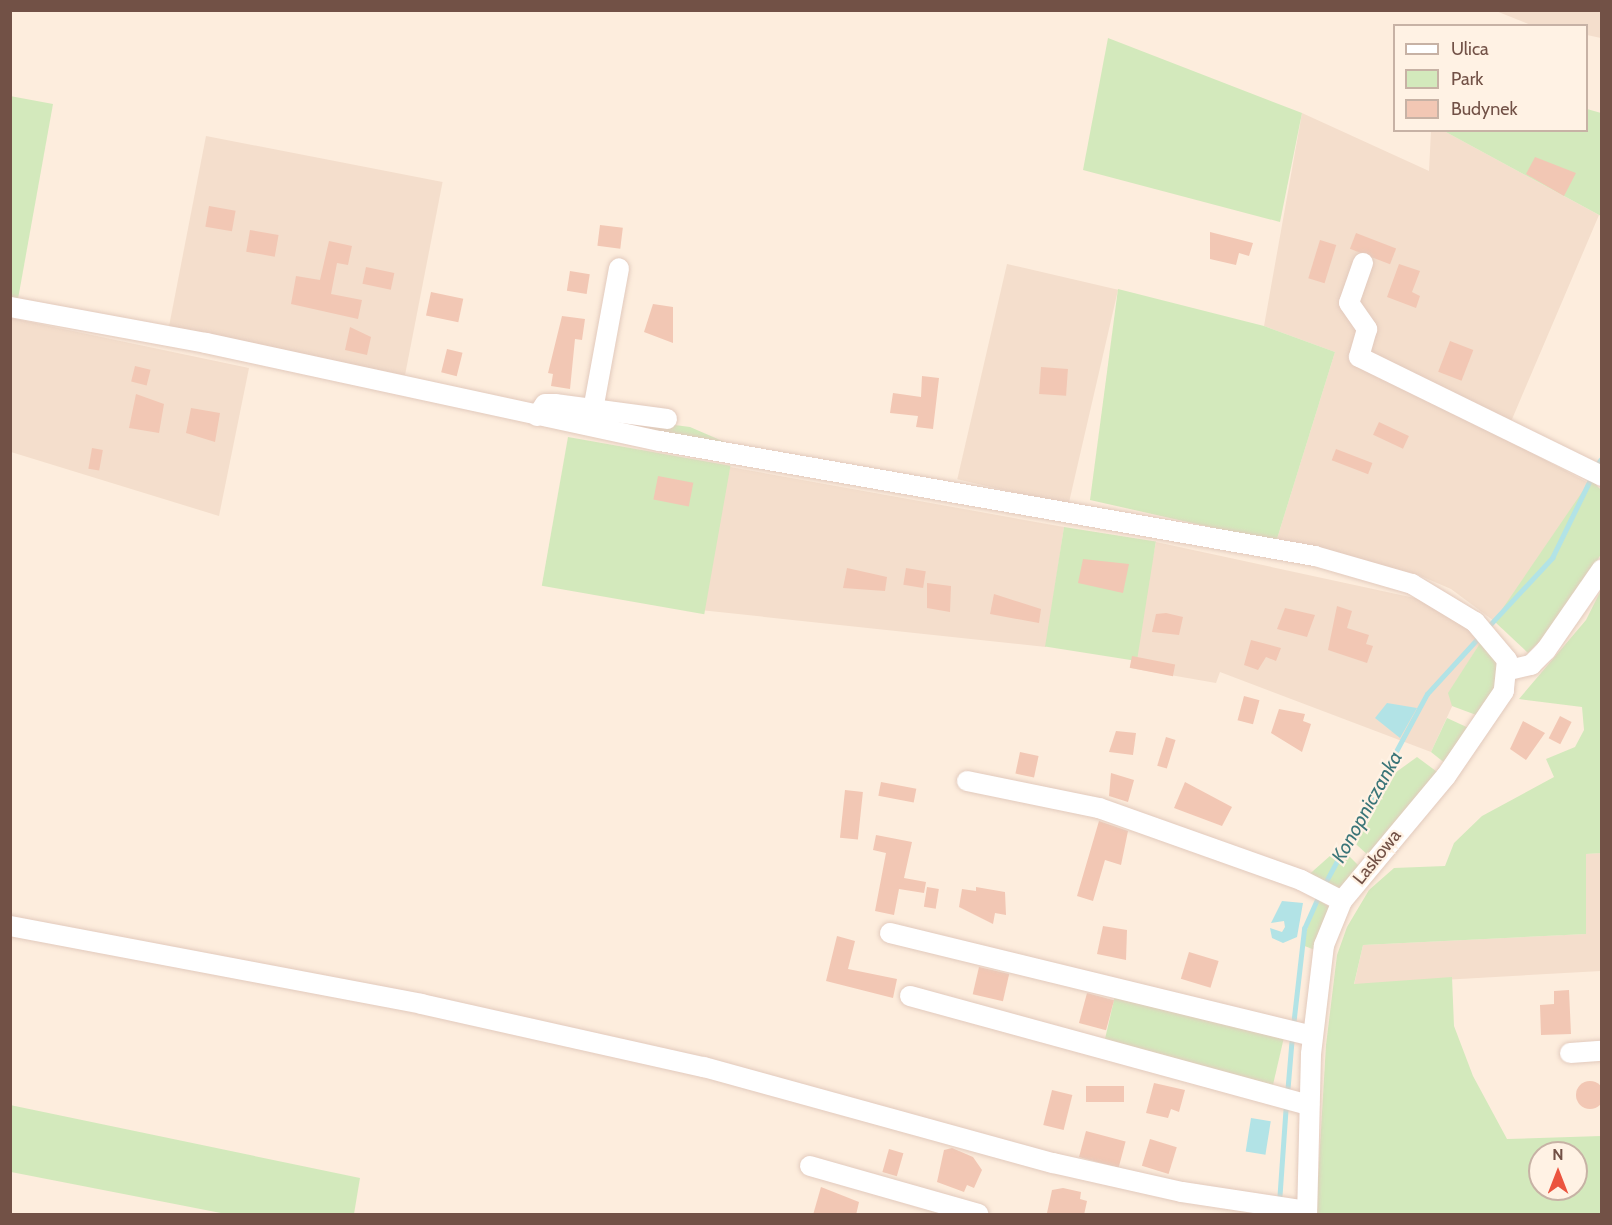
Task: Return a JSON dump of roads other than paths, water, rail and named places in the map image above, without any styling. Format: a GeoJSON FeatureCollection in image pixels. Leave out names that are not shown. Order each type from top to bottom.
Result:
{"type":"FeatureCollection","features":[{"type":"Feature","properties":{"kind":"street"},"geometry":{"type":"LineString","coordinates":[[1364,263],[1349,303],[1367,329],[1359,357],[1595,472]]}},
{"type":"Feature","properties":{"kind":"street"},"geometry":{"type":"LineString","coordinates":[[593,410],[620,268]]}},
{"type":"Feature","properties":{"kind":"street"},"geometry":{"type":"LineString","coordinates":[[10,307],[206,343],[537,416],[1315,556],[1412,584],[1482,628],[1509,670],[1531,665],[1546,650],[1602,569]]}},
{"type":"Feature","properties":{"kind":"street"},"geometry":{"type":"LineString","coordinates":[[537,416],[545,404],[667,419]]}},
{"type":"Feature","properties":{"kind":"street","name":"Laskowa"},"geometry":{"type":"LineString","coordinates":[[1307,1213],[1309,1105],[1299,1031],[1321,959],[1329,893],[1471,742],[1501,697],[1509,670]]}},
{"type":"Feature","properties":{"kind":"street"},"geometry":{"type":"LineString","coordinates":[[967,781],[1099,808],[1329,893]]}},
{"type":"Feature","properties":{"kind":"street"},"geometry":{"type":"LineString","coordinates":[[10,926],[456,1011],[704,1067],[1053,1163],[1267,1209],[1307,1213]]}},
{"type":"Feature","properties":{"kind":"street"},"geometry":{"type":"LineString","coordinates":[[890,933],[1299,1031]]}},
{"type":"Feature","properties":{"kind":"street"},"geometry":{"type":"LineString","coordinates":[[910,996],[1309,1105]]}},
{"type":"Feature","properties":{"kind":"street"},"geometry":{"type":"LineString","coordinates":[[1570,1053],[1602,1051]]}},
{"type":"Feature","properties":{"kind":"street"},"geometry":{"type":"LineString","coordinates":[[810,1166],[978,1215]]}},
{"type":"Feature","properties":{"kind":"water"},"geometry":{"type":"Polygon","coordinates":[[[1387,703],[1417,708],[1400,738],[1375,718],[1387,703]]]}},
{"type":"Feature","properties":{"kind":"water"},"geometry":{"type":"Polygon","coordinates":[[[1282,901],[1303,903],[1297,937],[1283,943],[1272,938],[1270,928],[1282,932],[1285,927],[1284,921],[1271,923],[1282,901]]]}},
{"type":"Feature","properties":{"kind":"water"},"geometry":{"type":"Polygon","coordinates":[[[1251,1118],[1271,1121],[1265,1155],[1246,1152],[1251,1118]]]}},
{"type":"Feature","properties":{"kind":"waterway","name":"Konopniczanka"},"geometry":{"type":"LineString","coordinates":[[1594,468],[1602,458]]}},
{"type":"Feature","properties":{"kind":"waterway","name":"Konopniczanka"},"geometry":{"type":"LineString","coordinates":[[1487,628],[1552,558],[1592,476]]}},
{"type":"Feature","properties":{"kind":"waterway","name":"Konopniczanka"},"geometry":{"type":"LineString","coordinates":[[1323,887],[1427,694],[1480,636]]}},
{"type":"Feature","properties":{"kind":"waterway","name":"Konopniczanka"},"geometry":{"type":"LineString","coordinates":[[1293,1026],[1304,929],[1319,895]]}},
{"type":"Feature","properties":{"kind":"waterway","name":"Konopniczanka"},"geometry":{"type":"LineString","coordinates":[[1287,1095],[1292,1035]]}},
{"type":"Feature","properties":{"kind":"waterway","name":"Konopniczanka"},"geometry":{"type":"LineString","coordinates":[[1279,1203],[1286,1104]]}}]}
